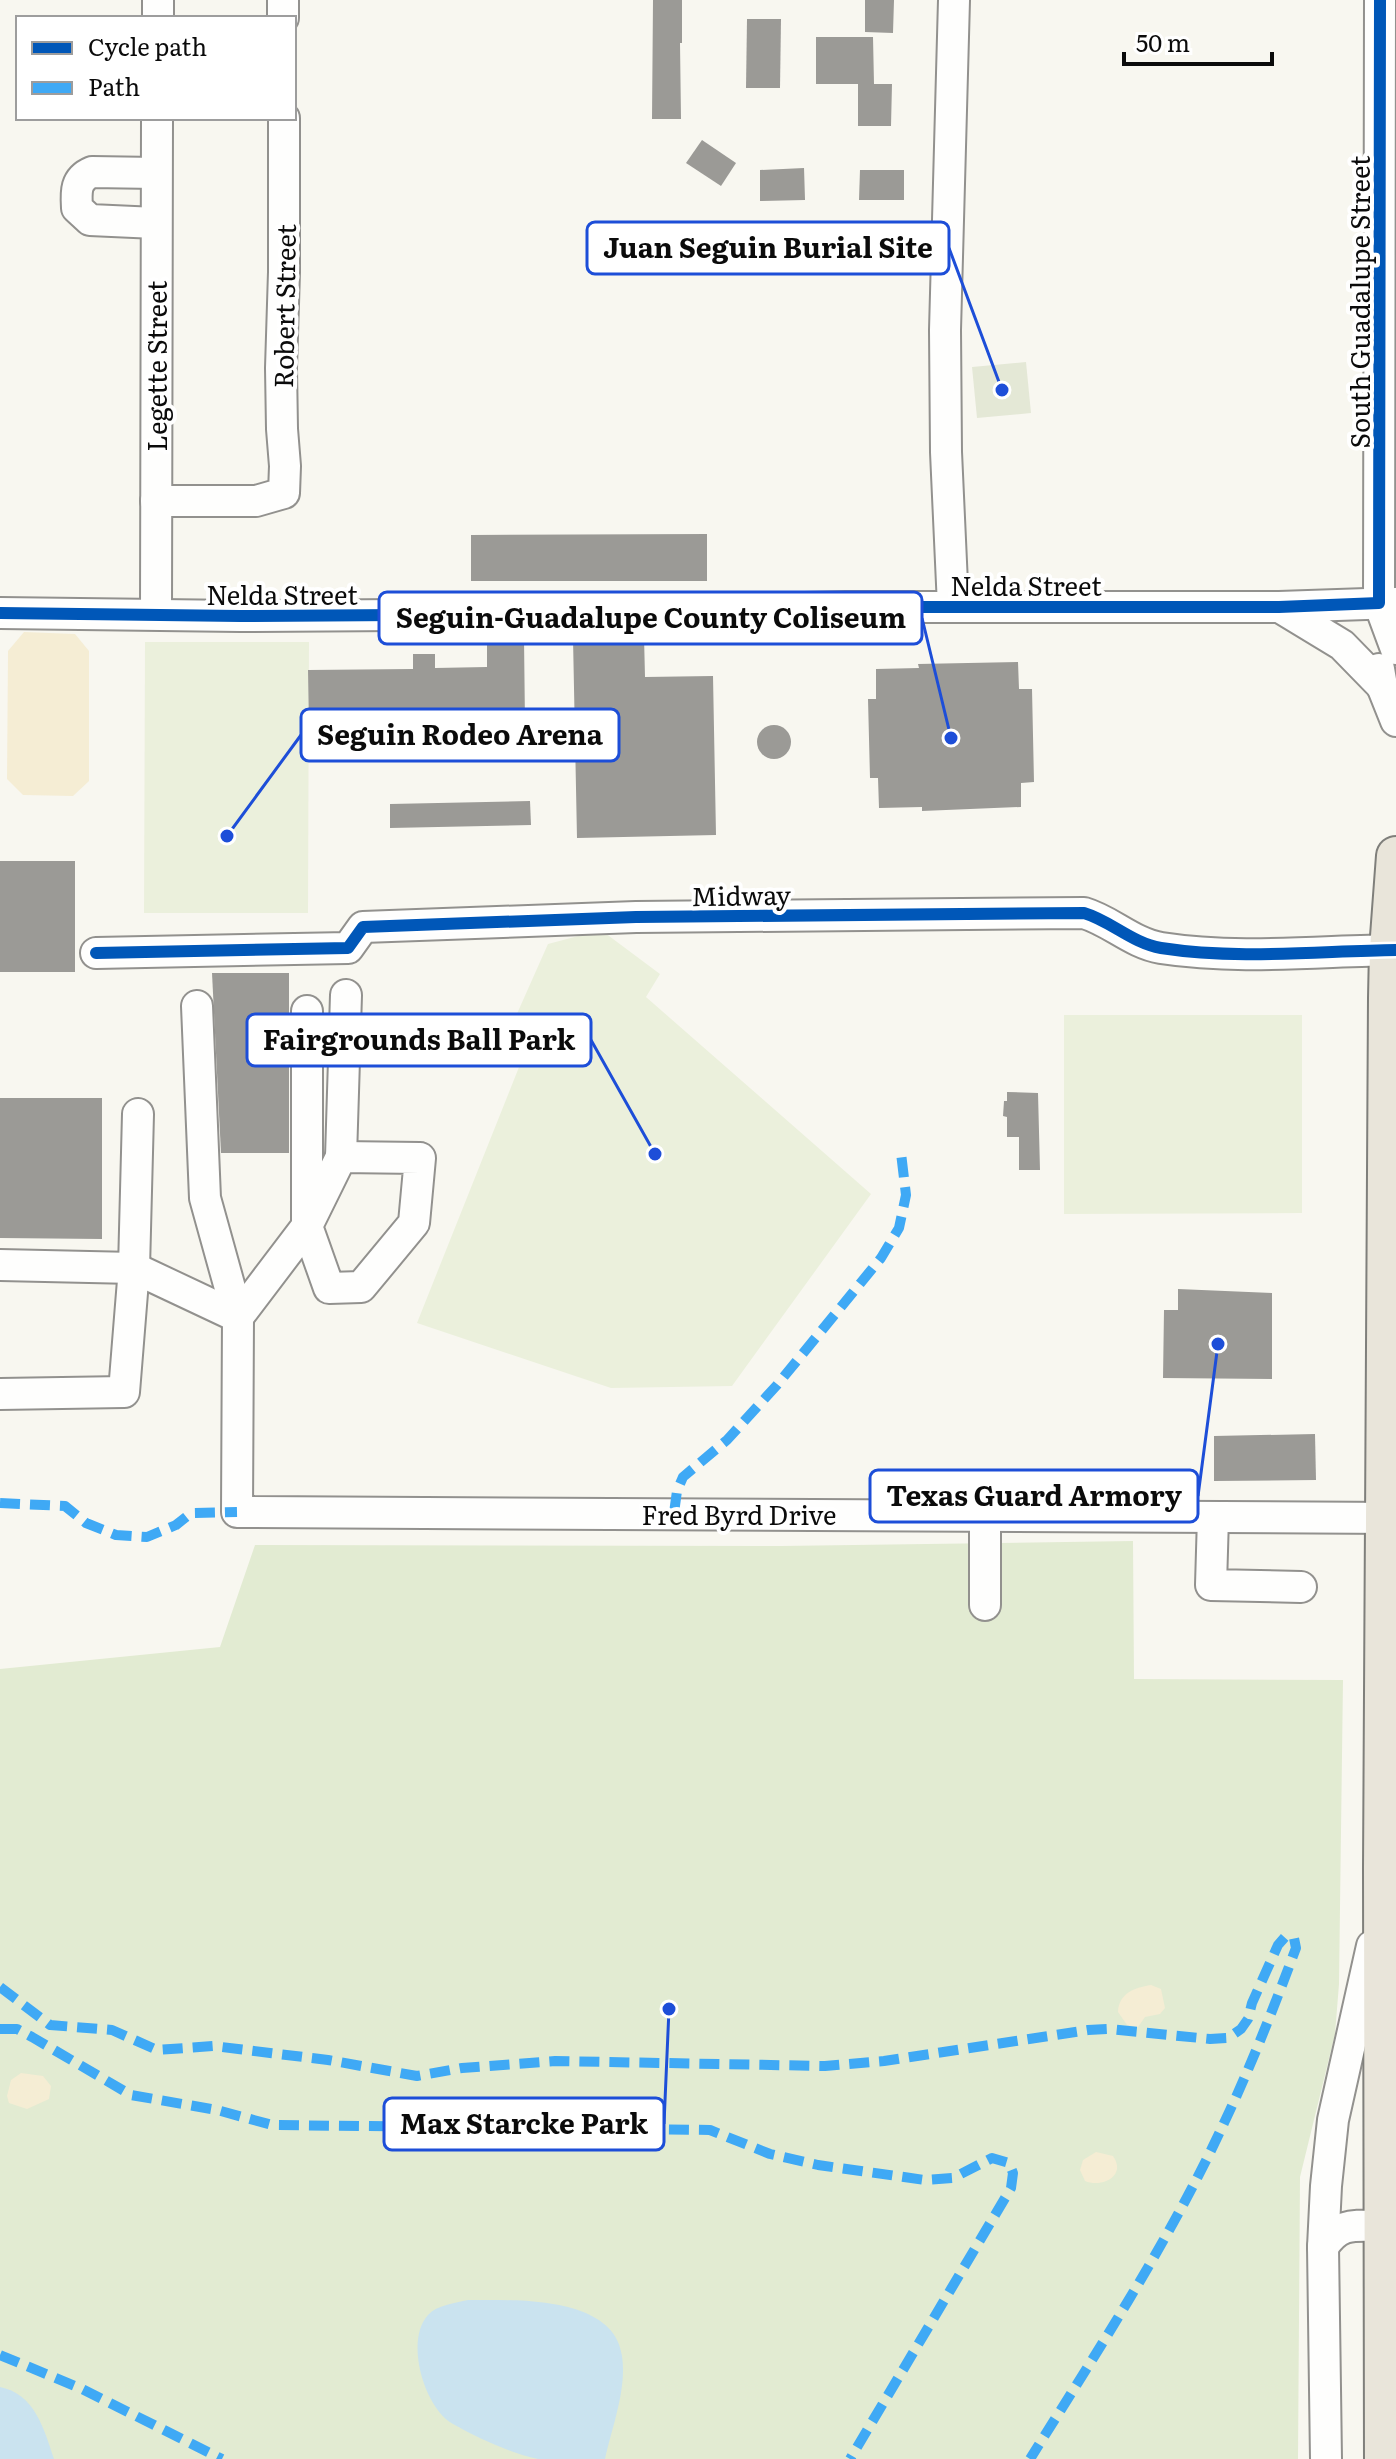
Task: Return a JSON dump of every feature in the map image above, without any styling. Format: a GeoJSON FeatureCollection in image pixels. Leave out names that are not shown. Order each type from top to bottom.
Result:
{"type":"FeatureCollection","features":[{"type":"Feature","properties":{"kind":"main road"},"geometry":{"type":"LineString","coordinates":[[1384,2459],[1384,2226],[1390,2167],[1383,1869],[1391,1518],[1392,950],[1396,856]]}},
{"type":"Feature","properties":{"kind":"street"},"geometry":{"type":"LineString","coordinates":[[953,606],[946,452],[945,330],[954,0]]}},
{"type":"Feature","properties":{"kind":"street","name":"South Guadalupe Street"},"geometry":{"type":"LineString","coordinates":[[1380,0],[1388,265],[1388,603],[1396,649]]}},
{"type":"Feature","properties":{"kind":"street","name":"Legette Street"},"geometry":{"type":"LineString","coordinates":[[156,614],[157,120]]}},
{"type":"Feature","properties":{"kind":"street","name":"Robert Street"},"geometry":{"type":"LineString","coordinates":[[156,501],[256,501],[284,493],[281,368],[284,120]]}},
{"type":"Feature","properties":{"kind":"street"},"geometry":{"type":"LineString","coordinates":[[156,173],[92,172],[83,176],[76,188],[77,208],[90,220],[156,223]]}},
{"type":"Feature","properties":{"kind":"street"},"geometry":{"type":"LineString","coordinates":[[1388,603],[1376,644],[1382,686],[1396,721]]}},
{"type":"Feature","properties":{"kind":"street","name":"Nelda Street"},"geometry":{"type":"LineString","coordinates":[[0,613],[548,614],[953,606],[1279,607],[1388,603]]}},
{"type":"Feature","properties":{"kind":"street"},"geometry":{"type":"LineString","coordinates":[[1279,607],[1342,645],[1382,686]]}},
{"type":"Feature","properties":{"kind":"street","name":"Midway"},"geometry":{"type":"LineString","coordinates":[[96,953],[348,948],[363,927],[437,924],[636,917],[1084,913],[1098,917],[1126,936],[1160,948],[1262,953],[1392,950]]}},
{"type":"Feature","properties":{"kind":"street"},"geometry":{"type":"LineString","coordinates":[[238,1317],[307,1226],[341,1157],[346,995]]}},
{"type":"Feature","properties":{"kind":"street"},"geometry":{"type":"LineString","coordinates":[[197,1006],[205,1198],[238,1317]]}},
{"type":"Feature","properties":{"kind":"street"},"geometry":{"type":"LineString","coordinates":[[307,1011],[307,1226],[329,1288],[361,1287],[414,1223],[420,1158],[341,1157]]}},
{"type":"Feature","properties":{"kind":"street"},"geometry":{"type":"LineString","coordinates":[[0,1394],[124,1392],[134,1268],[138,1114]]}},
{"type":"Feature","properties":{"kind":"street"},"geometry":{"type":"LineString","coordinates":[[0,1265],[134,1268],[238,1317]]}},
{"type":"Feature","properties":{"kind":"street","name":"Fred Byrd Drive"},"geometry":{"type":"LineString","coordinates":[[238,1317],[237,1512],[1391,1518]]}},
{"type":"Feature","properties":{"kind":"street"},"geometry":{"type":"LineString","coordinates":[[985,1515],[985,1605]]}},
{"type":"Feature","properties":{"kind":"street"},"geometry":{"type":"LineString","coordinates":[[1213,1517],[1211,1585],[1301,1587]]}},
{"type":"Feature","properties":{"kind":"street"},"geometry":{"type":"LineString","coordinates":[[1383,1869],[1396,1919]]}},
{"type":"Feature","properties":{"kind":"street"},"geometry":{"type":"LineString","coordinates":[[1326,2459],[1323,2247],[1326,2186],[1333,2120],[1364,1990],[1383,1869]]}},
{"type":"Feature","properties":{"kind":"street"},"geometry":{"type":"LineString","coordinates":[[1323,2247],[1332,2233],[1345,2226],[1384,2226]]}},
{"type":"Feature","properties":{"kind":"green space"},"geometry":{"type":"Polygon","coordinates":[[[1026,362],[1031,413],[977,418],[972,367],[1026,362]]]}},
{"type":"Feature","properties":{"kind":"green space"},"geometry":{"type":"Polygon","coordinates":[[[145,642],[309,642],[308,913],[144,913],[145,642]]]}},
{"type":"Feature","properties":{"kind":"green space"},"geometry":{"type":"Polygon","coordinates":[[[601,930],[660,974],[646,997],[871,1194],[732,1386],[611,1388],[417,1323],[529,1042],[508,1034],[548,944],[601,930]]]}},
{"type":"Feature","properties":{"kind":"green space"},"geometry":{"type":"Polygon","coordinates":[[[1064,1015],[1302,1015],[1302,1213],[1064,1214],[1064,1015]]]}},
{"type":"Feature","properties":{"kind":"green space"},"geometry":{"type":"Polygon","coordinates":[[[1133,1541],[1134,1679],[1343,1680],[1339,1984],[1335,2034],[1300,2177],[1298,2459],[0,2459],[0,1669],[220,1647],[255,1545],[781,1546],[1133,1541]]]}},
{"type":"Feature","properties":{"kind":"sand"},"geometry":{"type":"Polygon","coordinates":[[[24,632],[75,634],[89,651],[89,781],[73,796],[23,795],[7,779],[8,651],[24,632]]]}},
{"type":"Feature","properties":{"kind":"sand"},"geometry":{"type":"Polygon","coordinates":[[[1151,1985],[1161,1989],[1165,2008],[1160,2014],[1145,2017],[1138,2027],[1127,2025],[1118,2012],[1121,2000],[1133,1990],[1151,1985]]]}},
{"type":"Feature","properties":{"kind":"sand"},"geometry":{"type":"Polygon","coordinates":[[[21,2073],[43,2076],[51,2086],[49,2099],[27,2109],[9,2103],[7,2096],[11,2080],[21,2073]]]}},
{"type":"Feature","properties":{"kind":"sand"},"geometry":{"type":"Polygon","coordinates":[[[1096,2152],[1113,2156],[1117,2169],[1111,2179],[1092,2183],[1085,2181],[1080,2170],[1083,2160],[1096,2152]]]}},
{"type":"Feature","properties":{"kind":"water"},"geometry":{"type":"Polygon","coordinates":[[[468,2300],[559,2305],[582,2311],[601,2322],[615,2336],[622,2356],[622,2382],[605,2459],[538,2459],[483,2440],[443,2416],[426,2390],[421,2374],[418,2341],[421,2327],[436,2309],[468,2300]]]}},
{"type":"Feature","properties":{"kind":"water"},"geometry":{"type":"Polygon","coordinates":[[[0,2387],[22,2397],[30,2405],[42,2425],[54,2459],[0,2459],[0,2387]]]}},
{"type":"Feature","properties":{"kind":"building"},"geometry":{"type":"Polygon","coordinates":[[[653,0],[682,0],[681,119],[652,119],[653,0]]]}},
{"type":"Feature","properties":{"kind":"building"},"geometry":{"type":"Polygon","coordinates":[[[865,0],[894,0],[893,33],[865,32],[865,0]]]}},
{"type":"Feature","properties":{"kind":"building"},"geometry":{"type":"Polygon","coordinates":[[[747,19],[781,19],[780,88],[746,88],[747,19]]]}},
{"type":"Feature","properties":{"kind":"building"},"geometry":{"type":"Polygon","coordinates":[[[816,37],[873,37],[874,84],[892,84],[891,126],[858,126],[858,84],[816,84],[816,37]]]}},
{"type":"Feature","properties":{"kind":"building"},"geometry":{"type":"Polygon","coordinates":[[[702,140],[736,163],[721,186],[686,163],[702,140]]]}},
{"type":"Feature","properties":{"kind":"building"},"geometry":{"type":"Polygon","coordinates":[[[804,168],[805,200],[760,201],[760,170],[804,168]]]}},
{"type":"Feature","properties":{"kind":"building"},"geometry":{"type":"Polygon","coordinates":[[[860,170],[904,170],[904,200],[859,200],[860,170]]]}},
{"type":"Feature","properties":{"kind":"building"},"geometry":{"type":"Polygon","coordinates":[[[707,534],[707,581],[471,581],[471,535],[707,534]]]}},
{"type":"Feature","properties":{"kind":"building"},"geometry":{"type":"Polygon","coordinates":[[[644,636],[645,677],[713,676],[716,835],[577,838],[573,638],[644,636]]]}},
{"type":"Feature","properties":{"kind":"building"},"geometry":{"type":"Polygon","coordinates":[[[487,638],[524,638],[525,724],[309,728],[308,670],[413,669],[413,654],[435,654],[435,668],[487,667],[487,638]]]}},
{"type":"Feature","properties":{"kind":"building"},"geometry":{"type":"Polygon","coordinates":[[[1018,662],[1019,689],[1032,689],[1034,782],[1021,783],[1021,807],[922,811],[922,807],[879,808],[878,778],[870,778],[868,699],[876,699],[876,669],[919,668],[918,664],[1018,662]]]}},
{"type":"Feature","properties":{"kind":"building"},"geometry":{"type":"Polygon","coordinates":[[[774,725],[786,730],[791,742],[786,754],[774,759],[762,754],[757,742],[762,730],[774,725]]]}},
{"type":"Feature","properties":{"kind":"building"},"geometry":{"type":"Polygon","coordinates":[[[530,801],[531,825],[390,828],[390,804],[530,801]]]}},
{"type":"Feature","properties":{"kind":"building"},"geometry":{"type":"Polygon","coordinates":[[[0,861],[75,861],[75,972],[0,972],[0,861]]]}},
{"type":"Feature","properties":{"kind":"building"},"geometry":{"type":"Polygon","coordinates":[[[212,973],[289,973],[289,1153],[221,1153],[212,973]]]}},
{"type":"Feature","properties":{"kind":"building"},"geometry":{"type":"Polygon","coordinates":[[[1007,1092],[1038,1093],[1040,1170],[1019,1170],[1019,1137],[1007,1137],[1007,1117],[1003,1116],[1007,1092]]]}},
{"type":"Feature","properties":{"kind":"building"},"geometry":{"type":"Polygon","coordinates":[[[0,1098],[102,1098],[102,1239],[0,1238],[0,1098]]]}},
{"type":"Feature","properties":{"kind":"building"},"geometry":{"type":"Polygon","coordinates":[[[1178,1289],[1272,1293],[1272,1379],[1163,1378],[1164,1310],[1178,1310],[1178,1289]]]}},
{"type":"Feature","properties":{"kind":"building"},"geometry":{"type":"Polygon","coordinates":[[[1315,1434],[1316,1480],[1214,1481],[1214,1436],[1315,1434]]]}},
{"type":"Feature","properties":{"kind":"marked path"},"geometry":{"type":"LineString","coordinates":[[674,1513],[677,1491],[683,1477],[727,1440],[777,1385],[881,1258],[899,1228],[906,1195],[901,1153]]}},
{"type":"Feature","properties":{"kind":"marked path"},"geometry":{"type":"LineString","coordinates":[[0,1503],[65,1506],[86,1523],[116,1535],[147,1537],[176,1525],[191,1513],[237,1512]]}},
{"type":"Feature","properties":{"kind":"marked path"},"geometry":{"type":"LineString","coordinates":[[0,1987],[50,2025],[112,2030],[157,2050],[213,2046],[328,2060],[417,2076],[462,2068],[555,2061],[825,2066],[884,2061],[1088,2030],[1228,2038],[1241,2029],[1248,2019],[1278,1945],[1285,1937],[1294,1938],[1296,1948],[1271,2014],[1203,2167],[1132,2294],[1030,2459]]}},
{"type":"Feature","properties":{"kind":"marked path"},"geometry":{"type":"LineString","coordinates":[[0,2029],[17,2029],[131,2095],[217,2110],[272,2125],[710,2130],[770,2154],[818,2165],[925,2180],[953,2178],[992,2158],[1009,2163],[1013,2173],[1011,2188],[850,2459]]}},
{"type":"Feature","properties":{"kind":"marked path"},"geometry":{"type":"LineString","coordinates":[[0,2355],[82,2389],[222,2459]]}},
{"type":"Feature","properties":{"kind":"cycle path"},"geometry":{"type":"LineString","coordinates":[[0,613],[240,616],[548,614],[846,607],[1279,607],[1379,603],[1380,0]]}},
{"type":"Feature","properties":{"kind":"cycle path"},"geometry":{"type":"LineString","coordinates":[[96,953],[348,948],[363,927],[636,917],[1084,913],[1150,945],[1190,952],[1249,954],[1396,950]]}},
{"type":"Feature","properties":{"kind":"place","name":"Juan Seguin Burial Site"},"geometry":{"type":"Point","coordinates":[1002,390]}},
{"type":"Feature","properties":{"kind":"place","name":"Seguin-Guadalupe County Coliseum"},"geometry":{"type":"Point","coordinates":[951,738]}},
{"type":"Feature","properties":{"kind":"place","name":"Seguin Rodeo Arena"},"geometry":{"type":"Point","coordinates":[227,836]}},
{"type":"Feature","properties":{"kind":"place","name":"Fairgrounds Ball Park"},"geometry":{"type":"Point","coordinates":[655,1154]}},
{"type":"Feature","properties":{"kind":"place","name":"Texas Guard Armory"},"geometry":{"type":"Point","coordinates":[1218,1344]}},
{"type":"Feature","properties":{"kind":"place","name":"Max Starcke Park"},"geometry":{"type":"Point","coordinates":[669,2009]}}]}
